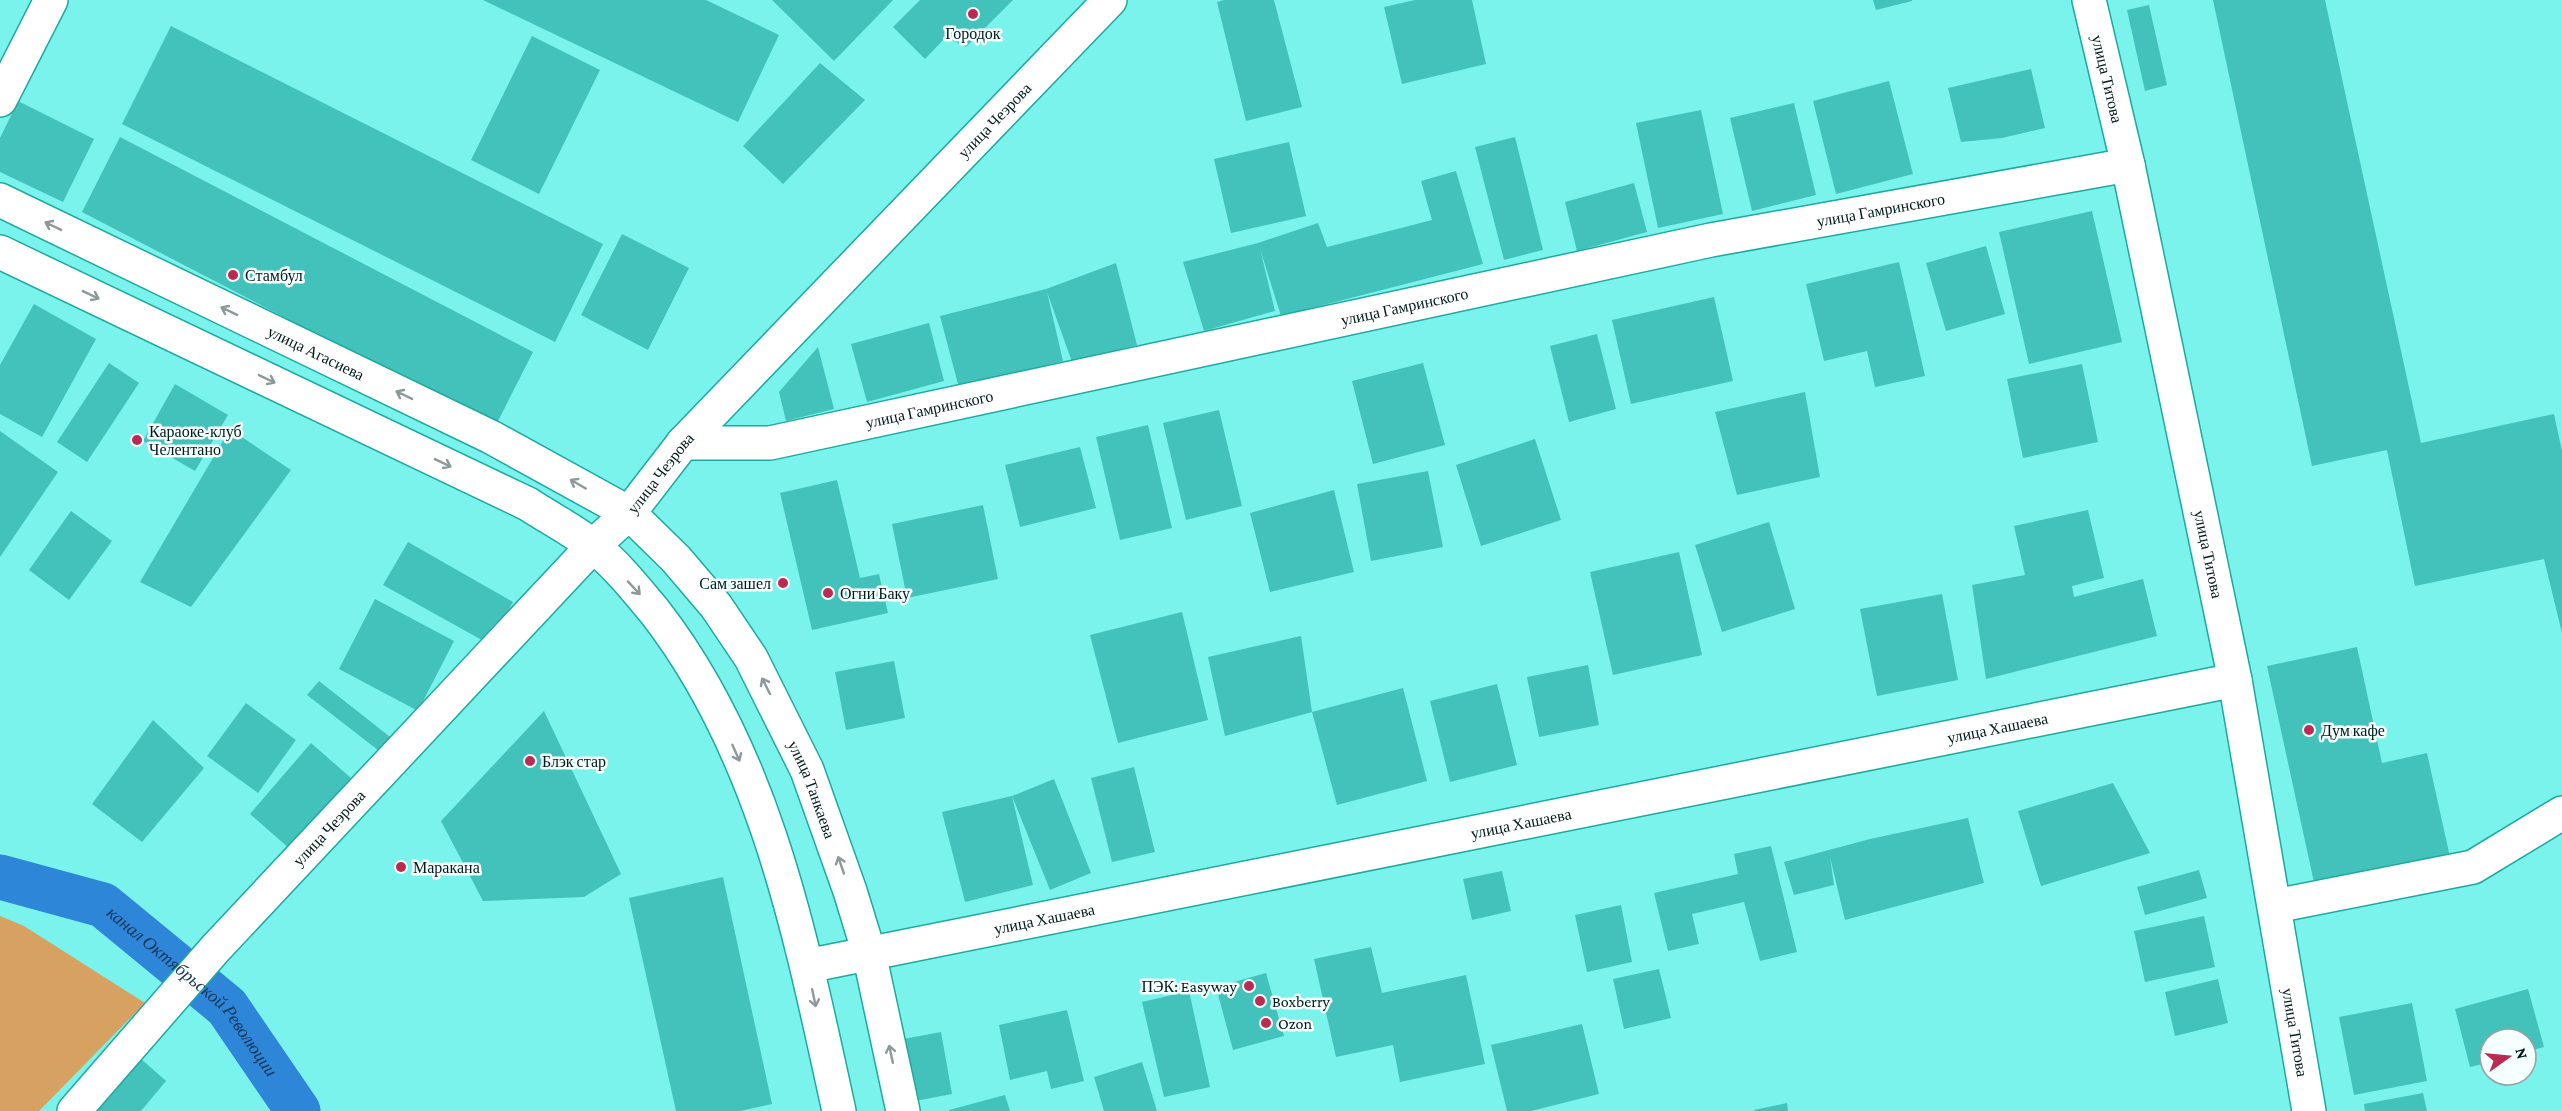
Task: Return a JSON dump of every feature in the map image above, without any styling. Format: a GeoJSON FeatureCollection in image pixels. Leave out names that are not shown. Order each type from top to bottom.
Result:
{"type":"FeatureCollection","features":[{"type":"Feature","properties":{"kind":"street"},"geometry":{"type":"LineString","coordinates":[[0,100],[51,0]]}},
{"type":"Feature","properties":{"kind":"street","name":"улица Чеэрова"},"geometry":{"type":"LineString","coordinates":[[74,1111],[215,949],[593,546],[629,513],[683,443],[1109,0]]}},
{"type":"Feature","properties":{"kind":"street","name":"улица Титова"},"geometry":{"type":"LineString","coordinates":[[2090,0],[2128,165],[2235,680],[2309,1111]]}},
{"type":"Feature","properties":{"kind":"street","name":"улица Гамринского"},"geometry":{"type":"LineString","coordinates":[[683,443],[771,443],[1712,240],[2128,165]]}},
{"type":"Feature","properties":{"kind":"street","name":"улица Агасиева"},"geometry":{"type":"LineString","coordinates":[[0,200],[491,437],[629,513]]}},
{"type":"Feature","properties":{"kind":"street"},"geometry":{"type":"LineString","coordinates":[[0,252],[528,504],[593,546],[637,590],[674,637],[704,683],[754,794],[777,853],[807,966],[839,1111]]}},
{"type":"Feature","properties":{"kind":"street","name":"улица Танкаева"},"geometry":{"type":"LineString","coordinates":[[629,513],[676,559],[716,606],[751,658],[807,770],[869,953],[903,1111]]}},
{"type":"Feature","properties":{"kind":"street","name":"улица Хашаева"},"geometry":{"type":"LineString","coordinates":[[807,966],[2235,680]]}},
{"type":"Feature","properties":{"kind":"street"},"geometry":{"type":"LineString","coordinates":[[2275,906],[2473,867],[2562,813]]}},
{"type":"Feature","properties":{"kind":"shaded area"},"geometry":{"type":"Polygon","coordinates":[[[0,916],[24,926],[145,1003],[39,1111],[0,1111],[0,916]]]}},
{"type":"Feature","properties":{"kind":"building"},"geometry":{"type":"Polygon","coordinates":[[[483,0],[706,0],[779,35],[738,122],[483,0]]]}},
{"type":"Feature","properties":{"kind":"building"},"geometry":{"type":"Polygon","coordinates":[[[772,0],[893,0],[834,61],[772,0]]]}},
{"type":"Feature","properties":{"kind":"building"},"geometry":{"type":"Polygon","coordinates":[[[920,0],[1013,0],[966,47],[946,37],[925,59],[893,27],[920,0]]]}},
{"type":"Feature","properties":{"kind":"building"},"geometry":{"type":"Polygon","coordinates":[[[1274,0],[1302,107],[1246,121],[1217,2],[1274,0]]]}},
{"type":"Feature","properties":{"kind":"building"},"geometry":{"type":"Polygon","coordinates":[[[1415,0],[1472,0],[1486,64],[1402,84],[1384,7],[1415,0]]]}},
{"type":"Feature","properties":{"kind":"building"},"geometry":{"type":"Polygon","coordinates":[[[1873,0],[1912,0],[1912,1],[1876,10],[1873,0]]]}},
{"type":"Feature","properties":{"kind":"building"},"geometry":{"type":"Polygon","coordinates":[[[2213,0],[2325,0],[2421,443],[2554,414],[2562,451],[2562,633],[2544,559],[2415,586],[2387,450],[2312,466],[2213,0]]]}},
{"type":"Feature","properties":{"kind":"building"},"geometry":{"type":"Polygon","coordinates":[[[2149,5],[2167,85],[2145,91],[2127,10],[2149,5]]]}},
{"type":"Feature","properties":{"kind":"building"},"geometry":{"type":"Polygon","coordinates":[[[171,26],[603,244],[555,342],[122,124],[171,26]]]}},
{"type":"Feature","properties":{"kind":"building"},"geometry":{"type":"Polygon","coordinates":[[[532,36],[600,70],[539,194],[471,160],[532,36]]]}},
{"type":"Feature","properties":{"kind":"building"},"geometry":{"type":"Polygon","coordinates":[[[820,63],[865,100],[783,184],[743,146],[820,63]]]}},
{"type":"Feature","properties":{"kind":"building"},"geometry":{"type":"Polygon","coordinates":[[[2031,69],[2045,128],[2002,138],[1961,142],[1948,88],[2031,69]]]}},
{"type":"Feature","properties":{"kind":"building"},"geometry":{"type":"Polygon","coordinates":[[[1889,81],[1913,174],[1836,194],[1813,101],[1889,81]]]}},
{"type":"Feature","properties":{"kind":"building"},"geometry":{"type":"Polygon","coordinates":[[[18,101],[94,139],[63,202],[0,172],[0,138],[18,101]]]}},
{"type":"Feature","properties":{"kind":"building"},"geometry":{"type":"Polygon","coordinates":[[[1794,103],[1816,195],[1752,211],[1730,118],[1794,103]]]}},
{"type":"Feature","properties":{"kind":"building"},"geometry":{"type":"Polygon","coordinates":[[[1701,110],[1723,214],[1658,228],[1636,123],[1701,110]]]}},
{"type":"Feature","properties":{"kind":"building"},"geometry":{"type":"Polygon","coordinates":[[[120,137],[533,352],[495,427],[82,212],[120,137]]]}},
{"type":"Feature","properties":{"kind":"building"},"geometry":{"type":"Polygon","coordinates":[[[1515,137],[1543,250],[1504,260],[1475,147],[1515,137]]]}},
{"type":"Feature","properties":{"kind":"building"},"geometry":{"type":"Polygon","coordinates":[[[1289,142],[1306,216],[1231,233],[1214,159],[1289,142]]]}},
{"type":"Feature","properties":{"kind":"building"},"geometry":{"type":"Polygon","coordinates":[[[1456,171],[1483,264],[1281,316],[1260,249],[1275,311],[1204,331],[1183,262],[1258,243],[1318,223],[1327,247],[1432,220],[1421,181],[1456,171]]]}},
{"type":"Feature","properties":{"kind":"building"},"geometry":{"type":"Polygon","coordinates":[[[1634,183],[1647,232],[1577,251],[1565,202],[1634,183]]]}},
{"type":"Feature","properties":{"kind":"building"},"geometry":{"type":"Polygon","coordinates":[[[2092,211],[2122,342],[2029,364],[1999,232],[2092,211]]]}},
{"type":"Feature","properties":{"kind":"building"},"geometry":{"type":"Polygon","coordinates":[[[622,234],[689,268],[648,350],[581,315],[622,234]]]}},
{"type":"Feature","properties":{"kind":"building"},"geometry":{"type":"Polygon","coordinates":[[[1986,246],[2005,314],[1946,331],[1926,263],[1986,246]]]}},
{"type":"Feature","properties":{"kind":"building"},"geometry":{"type":"Polygon","coordinates":[[[1899,262],[1925,376],[1875,387],[1867,351],[1824,361],[1806,284],[1899,262]]]}},
{"type":"Feature","properties":{"kind":"building"},"geometry":{"type":"Polygon","coordinates":[[[1116,263],[1137,345],[1072,362],[1047,292],[1063,361],[959,388],[940,316],[1046,289],[1116,263]]]}},
{"type":"Feature","properties":{"kind":"building"},"geometry":{"type":"Polygon","coordinates":[[[1714,297],[1733,381],[1631,404],[1612,320],[1714,297]]]}},
{"type":"Feature","properties":{"kind":"building"},"geometry":{"type":"Polygon","coordinates":[[[34,304],[96,339],[42,437],[0,414],[0,365],[34,304]]]}},
{"type":"Feature","properties":{"kind":"building"},"geometry":{"type":"Polygon","coordinates":[[[929,323],[944,381],[867,402],[851,344],[929,323]]]}},
{"type":"Feature","properties":{"kind":"building"},"geometry":{"type":"Polygon","coordinates":[[[1597,334],[1616,409],[1569,422],[1550,346],[1597,334]]]}},
{"type":"Feature","properties":{"kind":"building"},"geometry":{"type":"Polygon","coordinates":[[[818,347],[834,409],[786,421],[779,392],[818,347]]]}},
{"type":"Feature","properties":{"kind":"building"},"geometry":{"type":"Polygon","coordinates":[[[109,363],[139,383],[87,462],[57,442],[109,363]]]}},
{"type":"Feature","properties":{"kind":"building"},"geometry":{"type":"Polygon","coordinates":[[[1423,363],[1445,445],[1373,464],[1352,381],[1423,363]]]}},
{"type":"Feature","properties":{"kind":"building"},"geometry":{"type":"Polygon","coordinates":[[[2082,364],[2098,442],[2023,458],[2007,379],[2082,364]]]}},
{"type":"Feature","properties":{"kind":"building"},"geometry":{"type":"Polygon","coordinates":[[[175,384],[228,415],[195,471],[143,441],[175,384]]]}},
{"type":"Feature","properties":{"kind":"building"},"geometry":{"type":"Polygon","coordinates":[[[1805,392],[1820,477],[1737,495],[1715,412],[1805,392]]]}},
{"type":"Feature","properties":{"kind":"building"},"geometry":{"type":"Polygon","coordinates":[[[1219,410],[1242,506],[1186,520],[1163,423],[1219,410]]]}},
{"type":"Feature","properties":{"kind":"building"},"geometry":{"type":"Polygon","coordinates":[[[1148,425],[1172,528],[1120,540],[1096,437],[1148,425]]]}},
{"type":"Feature","properties":{"kind":"building"},"geometry":{"type":"Polygon","coordinates":[[[230,429],[291,470],[191,607],[140,582],[230,429]]]}},
{"type":"Feature","properties":{"kind":"building"},"geometry":{"type":"Polygon","coordinates":[[[0,431],[58,472],[0,557],[0,431]]]}},
{"type":"Feature","properties":{"kind":"building"},"geometry":{"type":"Polygon","coordinates":[[[1535,439],[1561,520],[1481,546],[1456,465],[1535,439]]]}},
{"type":"Feature","properties":{"kind":"building"},"geometry":{"type":"Polygon","coordinates":[[[1080,447],[1096,508],[1020,527],[1005,465],[1080,447]]]}},
{"type":"Feature","properties":{"kind":"building"},"geometry":{"type":"Polygon","coordinates":[[[1428,471],[1443,547],[1371,561],[1357,484],[1428,471]]]}},
{"type":"Feature","properties":{"kind":"building"},"geometry":{"type":"Polygon","coordinates":[[[837,480],[860,578],[879,574],[888,613],[812,630],[780,493],[837,480]]]}},
{"type":"Feature","properties":{"kind":"building"},"geometry":{"type":"Polygon","coordinates":[[[1334,490],[1354,572],[1270,592],[1250,513],[1334,490]]]}},
{"type":"Feature","properties":{"kind":"building"},"geometry":{"type":"Polygon","coordinates":[[[983,505],[998,579],[907,598],[892,524],[983,505]]]}},
{"type":"Feature","properties":{"kind":"building"},"geometry":{"type":"Polygon","coordinates":[[[2088,510],[2104,578],[2072,586],[2074,597],[2143,579],[2157,636],[1986,679],[1972,585],[2025,575],[2014,526],[2088,510]]]}},
{"type":"Feature","properties":{"kind":"building"},"geometry":{"type":"Polygon","coordinates":[[[71,511],[112,541],[69,600],[29,570],[71,511]]]}},
{"type":"Feature","properties":{"kind":"building"},"geometry":{"type":"Polygon","coordinates":[[[1769,522],[1795,609],[1722,632],[1695,545],[1769,522]]]}},
{"type":"Feature","properties":{"kind":"building"},"geometry":{"type":"Polygon","coordinates":[[[408,542],[513,602],[489,644],[383,585],[408,542]]]}},
{"type":"Feature","properties":{"kind":"building"},"geometry":{"type":"Polygon","coordinates":[[[1679,552],[1702,655],[1613,675],[1590,572],[1679,552]]]}},
{"type":"Feature","properties":{"kind":"building"},"geometry":{"type":"Polygon","coordinates":[[[1942,594],[1958,680],[1877,696],[1860,609],[1942,594]]]}},
{"type":"Feature","properties":{"kind":"building"},"geometry":{"type":"Polygon","coordinates":[[[375,599],[454,641],[418,711],[339,669],[375,599]]]}},
{"type":"Feature","properties":{"kind":"building"},"geometry":{"type":"Polygon","coordinates":[[[1182,612],[1208,720],[1118,743],[1090,635],[1182,612]]]}},
{"type":"Feature","properties":{"kind":"building"},"geometry":{"type":"Polygon","coordinates":[[[1301,636],[1312,712],[1225,736],[1208,657],[1301,636]]]}},
{"type":"Feature","properties":{"kind":"building"},"geometry":{"type":"Polygon","coordinates":[[[2357,647],[2382,763],[2427,753],[2450,857],[2315,887],[2267,666],[2357,647]]]}},
{"type":"Feature","properties":{"kind":"building"},"geometry":{"type":"Polygon","coordinates":[[[894,661],[905,718],[846,730],[835,672],[894,661]]]}},
{"type":"Feature","properties":{"kind":"building"},"geometry":{"type":"Polygon","coordinates":[[[1588,665],[1599,725],[1539,737],[1527,677],[1588,665]]]}},
{"type":"Feature","properties":{"kind":"building"},"geometry":{"type":"Polygon","coordinates":[[[319,681],[394,740],[383,754],[307,695],[319,681]]]}},
{"type":"Feature","properties":{"kind":"building"},"geometry":{"type":"Polygon","coordinates":[[[1497,684],[1517,765],[1450,782],[1430,701],[1497,684]]]}},
{"type":"Feature","properties":{"kind":"building"},"geometry":{"type":"Polygon","coordinates":[[[1403,688],[1427,781],[1337,805],[1312,712],[1403,688]]]}},
{"type":"Feature","properties":{"kind":"building"},"geometry":{"type":"Polygon","coordinates":[[[246,703],[296,740],[258,793],[207,756],[246,703]]]}},
{"type":"Feature","properties":{"kind":"building"},"geometry":{"type":"Polygon","coordinates":[[[544,711],[621,874],[584,897],[483,901],[441,821],[544,711]]]}},
{"type":"Feature","properties":{"kind":"building"},"geometry":{"type":"Polygon","coordinates":[[[153,720],[204,768],[142,842],[92,804],[153,720]]]}},
{"type":"Feature","properties":{"kind":"building"},"geometry":{"type":"Polygon","coordinates":[[[311,743],[351,778],[290,849],[250,814],[311,743]]]}},
{"type":"Feature","properties":{"kind":"building"},"geometry":{"type":"Polygon","coordinates":[[[1134,767],[1155,852],[1112,862],[1091,778],[1134,767]]]}},
{"type":"Feature","properties":{"kind":"building"},"geometry":{"type":"Polygon","coordinates":[[[1054,779],[1091,873],[1050,890],[1012,796],[1054,779]]]}},
{"type":"Feature","properties":{"kind":"building"},"geometry":{"type":"Polygon","coordinates":[[[2113,783],[2150,853],[2041,886],[2018,811],[2113,783]]]}},
{"type":"Feature","properties":{"kind":"building"},"geometry":{"type":"Polygon","coordinates":[[[1012,796],[1033,885],[965,902],[942,812],[1012,796]]]}},
{"type":"Feature","properties":{"kind":"building"},"geometry":{"type":"Polygon","coordinates":[[[1968,818],[1984,883],[1845,920],[1830,857],[1834,885],[1794,895],[1784,862],[1870,839],[1968,818]]]}},
{"type":"Feature","properties":{"kind":"building"},"geometry":{"type":"Polygon","coordinates":[[[1771,846],[1797,952],[1760,961],[1744,902],[1692,914],[1699,944],[1668,951],[1654,893],[1738,874],[1734,854],[1771,846]]]}},
{"type":"Feature","properties":{"kind":"building"},"geometry":{"type":"Polygon","coordinates":[[[2199,870],[2207,898],[2145,915],[2137,887],[2199,870]]]}},
{"type":"Feature","properties":{"kind":"building"},"geometry":{"type":"Polygon","coordinates":[[[1502,871],[1511,911],[1472,920],[1463,879],[1502,871]]]}},
{"type":"Feature","properties":{"kind":"building"},"geometry":{"type":"Polygon","coordinates":[[[723,877],[772,1104],[740,1111],[676,1111],[629,898],[723,877]]]}},
{"type":"Feature","properties":{"kind":"building"},"geometry":{"type":"Polygon","coordinates":[[[1621,905],[1632,962],[1587,972],[1575,915],[1621,905]]]}},
{"type":"Feature","properties":{"kind":"building"},"geometry":{"type":"Polygon","coordinates":[[[2204,916],[2215,967],[2145,982],[2134,931],[2204,916]]]}},
{"type":"Feature","properties":{"kind":"building"},"geometry":{"type":"Polygon","coordinates":[[[1371,947],[1382,993],[1466,975],[1485,1064],[1400,1082],[1393,1045],[1336,1057],[1314,959],[1371,947]]]}},
{"type":"Feature","properties":{"kind":"building"},"geometry":{"type":"Polygon","coordinates":[[[1659,969],[1671,1018],[1624,1029],[1613,979],[1659,969]]]}},
{"type":"Feature","properties":{"kind":"building"},"geometry":{"type":"Polygon","coordinates":[[[1266,973],[1284,1036],[1233,1050],[1216,987],[1266,973]]]}},
{"type":"Feature","properties":{"kind":"building"},"geometry":{"type":"Polygon","coordinates":[[[2218,979],[2228,1023],[2175,1036],[2165,992],[2218,979]]]}},
{"type":"Feature","properties":{"kind":"building"},"geometry":{"type":"Polygon","coordinates":[[[2528,989],[2544,1047],[2538,1049],[2538,1027],[2478,1027],[2478,1065],[2470,1067],[2455,1009],[2528,989]]]}},
{"type":"Feature","properties":{"kind":"building"},"geometry":{"type":"Polygon","coordinates":[[[1189,991],[1210,1087],[1164,1097],[1142,1002],[1189,991]]]}},
{"type":"Feature","properties":{"kind":"building"},"geometry":{"type":"Polygon","coordinates":[[[2412,1003],[2427,1081],[2354,1095],[2339,1017],[2412,1003]]]}},
{"type":"Feature","properties":{"kind":"building"},"geometry":{"type":"Polygon","coordinates":[[[1067,1010],[1084,1081],[1051,1089],[1047,1071],[1010,1080],[999,1025],[1067,1010]]]}},
{"type":"Feature","properties":{"kind":"building"},"geometry":{"type":"Polygon","coordinates":[[[1582,1024],[1599,1094],[1531,1111],[1507,1111],[1491,1045],[1582,1024]]]}},
{"type":"Feature","properties":{"kind":"building"},"geometry":{"type":"Polygon","coordinates":[[[941,1032],[952,1094],[910,1102],[898,1040],[941,1032]]]}},
{"type":"Feature","properties":{"kind":"building"},"geometry":{"type":"Polygon","coordinates":[[[140,1058],[166,1081],[141,1111],[96,1111],[140,1058]]]}},
{"type":"Feature","properties":{"kind":"building"},"geometry":{"type":"Polygon","coordinates":[[[1142,1062],[1157,1111],[1104,1111],[1094,1077],[1142,1062]]]}},
{"type":"Feature","properties":{"kind":"building"},"geometry":{"type":"Polygon","coordinates":[[[2423,1093],[2427,1111],[2365,1111],[2364,1104],[2423,1093]]]}},
{"type":"Feature","properties":{"kind":"building"},"geometry":{"type":"Polygon","coordinates":[[[1005,1095],[1010,1111],[949,1111],[949,1110],[1005,1095]]]}},
{"type":"Feature","properties":{"kind":"building"},"geometry":{"type":"Polygon","coordinates":[[[1787,1103],[1788,1111],[1754,1110],[1787,1103]]]}},
{"type":"Feature","properties":{"kind":"waterway","name":"канал Октябрьской Революции"},"geometry":{"type":"LineString","coordinates":[[0,877],[103,905],[227,1007],[298,1111]]}},
{"type":"Feature","properties":{"kind":"place","name":"Городок"},"geometry":{"type":"Point","coordinates":[973,14]}},
{"type":"Feature","properties":{"kind":"place","name":"Стамбул"},"geometry":{"type":"Point","coordinates":[233,275]}},
{"type":"Feature","properties":{"kind":"place","name":"Караоке-клуб Челентано"},"geometry":{"type":"Point","coordinates":[137,440]}},
{"type":"Feature","properties":{"kind":"place","name":"Сам зашел"},"geometry":{"type":"Point","coordinates":[783,583]}},
{"type":"Feature","properties":{"kind":"place","name":"Огни Баку"},"geometry":{"type":"Point","coordinates":[828,593]}},
{"type":"Feature","properties":{"kind":"place","name":"Дум кафе"},"geometry":{"type":"Point","coordinates":[2309,730]}},
{"type":"Feature","properties":{"kind":"place","name":"Блэк стар"},"geometry":{"type":"Point","coordinates":[530,761]}},
{"type":"Feature","properties":{"kind":"place","name":"Маракана"},"geometry":{"type":"Point","coordinates":[401,867]}},
{"type":"Feature","properties":{"kind":"place","name":"ПЭК: Easyway"},"geometry":{"type":"Point","coordinates":[1249,986]}},
{"type":"Feature","properties":{"kind":"place","name":"Boxberry"},"geometry":{"type":"Point","coordinates":[1260,1001]}},
{"type":"Feature","properties":{"kind":"place","name":"Ozon"},"geometry":{"type":"Point","coordinates":[1266,1023]}}]}
